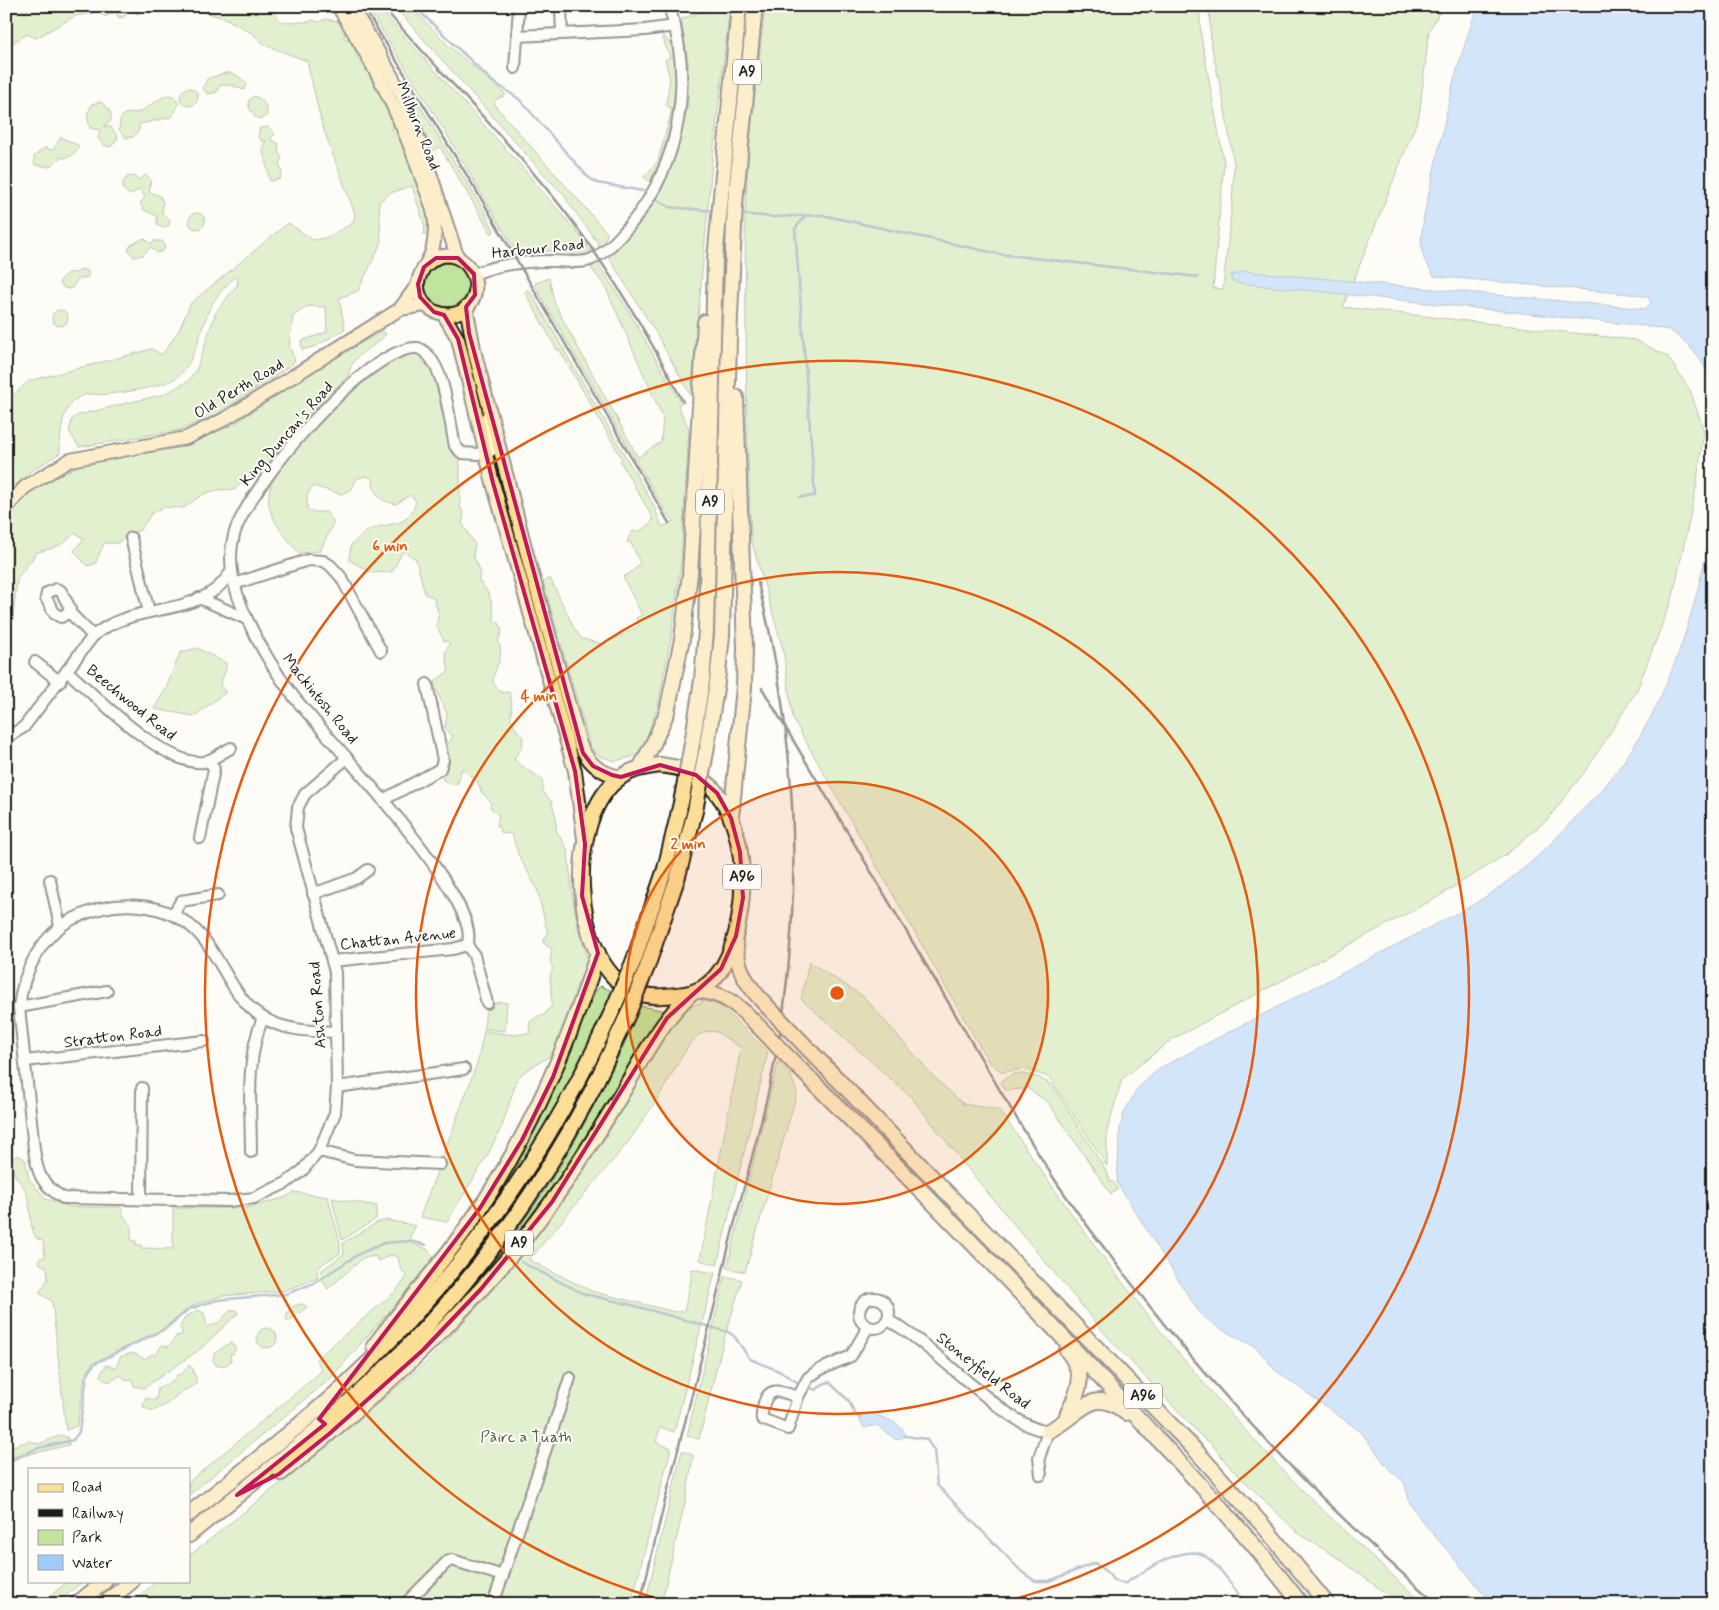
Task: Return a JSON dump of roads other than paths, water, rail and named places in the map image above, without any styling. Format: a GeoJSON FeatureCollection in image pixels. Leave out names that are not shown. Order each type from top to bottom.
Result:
{"type":"FeatureCollection","features":[{"type":"Feature","properties":{"kind":"highway","name":"A9"},"geometry":{"type":"LineString","coordinates":[[190,1513],[343,1387],[387,1344],[462,1260],[520,1180],[576,1089],[634,960],[665,869],[681,803],[702,680],[706,631],[715,259],[739,6]]}},
{"type":"Feature","properties":{"kind":"highway","name":"A9"},"geometry":{"type":"LineString","coordinates":[[190,1534],[313,1434],[365,1388],[413,1340],[475,1270],[535,1187],[564,1141],[590,1095],[648,967],[678,876],[694,811],[717,682],[722,635],[729,339],[735,204],[755,6]]}},
{"type":"Feature","properties":{"kind":"highway","name":"A9"},"geometry":{"type":"LineString","coordinates":[[640,768],[667,712],[682,639],[690,574],[706,304],[715,259]]}},
{"type":"Feature","properties":{"kind":"highway","name":"A9"},"geometry":{"type":"LineString","coordinates":[[729,339],[735,391],[738,446],[745,647],[744,687],[731,818]]}},
{"type":"Feature","properties":{"kind":"highway","name":"A96"},"geometry":{"type":"LineString","coordinates":[[693,992],[703,987],[721,969],[729,957],[736,936],[743,898],[740,852],[731,818],[723,802],[709,785],[696,774],[679,768],[660,765],[640,768],[620,777],[597,804],[590,820],[585,844],[582,896],[589,929],[598,953],[616,979],[633,991],[645,996],[667,996],[693,992],[714,993],[728,998],[938,1207],[1027,1300],[1237,1526],[1301,1604]]}},
{"type":"Feature","properties":{"kind":"highway","name":"A96"},"geometry":{"type":"LineString","coordinates":[[736,936],[736,956],[739,968],[748,985],[1197,1452],[1266,1529],[1327,1604]]}},
{"type":"Feature","properties":{"kind":"highway","name":"A9"},"geometry":{"type":"LineString","coordinates":[[343,1387],[453,1246],[480,1208],[522,1140],[553,1077],[584,997],[598,953]]}},
{"type":"Feature","properties":{"kind":"highway","name":"A9"},"geometry":{"type":"LineString","coordinates":[[237,1495],[279,1474],[336,1428],[423,1350],[481,1289],[552,1202],[594,1140],[662,1025],[693,992]]}},
{"type":"Feature","properties":{"kind":"highway"},"geometry":{"type":"LineString","coordinates":[[1027,1300],[1069,1354],[1078,1370],[1080,1390],[1065,1420]]}},
{"type":"Feature","properties":{"kind":"highway"},"geometry":{"type":"LineString","coordinates":[[1048,1431],[1087,1404],[1098,1401],[1112,1403],[1120,1408],[1180,1463]]}},
{"type":"Feature","properties":{"kind":"highway"},"geometry":{"type":"LineString","coordinates":[[77,1604],[104,1582]]}},
{"type":"Feature","properties":{"kind":"highway"},"geometry":{"type":"LineString","coordinates":[[104,1604],[131,1582]]}},
{"type":"Feature","properties":{"kind":"main road","name":"Millburn Road"},"geometry":{"type":"LineString","coordinates":[[338,6],[375,67],[395,106],[429,198],[435,223],[432,252],[424,267]]}},
{"type":"Feature","properties":{"kind":"main road","name":"Millburn Road"},"geometry":{"type":"LineString","coordinates":[[350,6],[384,61],[404,101],[421,144],[458,258]]}},
{"type":"Feature","properties":{"kind":"main road"},"geometry":{"type":"LineString","coordinates":[[445,256],[458,258],[468,265],[474,274],[476,285],[474,295],[466,307],[457,313],[444,315],[434,312],[425,305],[420,296],[418,284],[424,267],[436,258],[445,256]]}},
{"type":"Feature","properties":{"kind":"main road","name":"Old Perth Road"},"geometry":{"type":"LineString","coordinates":[[6,508],[25,487],[70,460],[186,438],[225,419],[400,309],[418,284]]}},
{"type":"Feature","properties":{"kind":"main road","name":"Old Perth Road"},"geometry":{"type":"LineString","coordinates":[[400,309],[425,305]]}},
{"type":"Feature","properties":{"kind":"main road"},"geometry":{"type":"LineString","coordinates":[[466,307],[469,333],[580,744],[593,766],[605,773],[620,777]]}},
{"type":"Feature","properties":{"kind":"main road"},"geometry":{"type":"LineString","coordinates":[[444,315],[458,339],[524,598],[575,771],[585,844]]}},
{"type":"Feature","properties":{"kind":"street"},"geometry":{"type":"LineString","coordinates":[[516,68],[519,6]]}},
{"type":"Feature","properties":{"kind":"street"},"geometry":{"type":"LineString","coordinates":[[561,6],[562,34]]}},
{"type":"Feature","properties":{"kind":"street","name":"Harbour Road"},"geometry":{"type":"LineString","coordinates":[[474,274],[508,264],[587,261],[613,244],[632,222],[662,175],[677,128],[682,80],[675,26],[669,6]]}},
{"type":"Feature","properties":{"kind":"street"},"geometry":{"type":"LineString","coordinates":[[517,36],[645,30],[675,26]]}},
{"type":"Feature","properties":{"kind":"street","name":"King Duncan's Road"},"geometry":{"type":"LineString","coordinates":[[234,584],[231,572],[231,550],[239,520],[264,482],[326,406],[359,378],[398,352],[406,348],[418,348],[434,360],[441,378],[455,446],[462,453],[469,455],[486,453]]}},
{"type":"Feature","properties":{"kind":"street"},"geometry":{"type":"LineString","coordinates":[[486,453],[490,452],[492,448],[486,424],[489,408]]}},
{"type":"Feature","properties":{"kind":"street"},"geometry":{"type":"LineString","coordinates":[[131,538],[149,612]]}},
{"type":"Feature","properties":{"kind":"street"},"geometry":{"type":"LineString","coordinates":[[234,584],[308,560],[323,561],[342,577],[381,651]]}},
{"type":"Feature","properties":{"kind":"street"},"geometry":{"type":"LineString","coordinates":[[6,738],[24,727],[93,636],[119,619],[199,598],[212,592],[231,572]]}},
{"type":"Feature","properties":{"kind":"street","name":"Mackintosh Road"},"geometry":{"type":"LineString","coordinates":[[234,584],[247,619],[270,662],[294,697],[383,800],[438,870],[467,926],[470,939],[467,945],[474,955],[487,1003]]}},
{"type":"Feature","properties":{"kind":"street"},"geometry":{"type":"LineString","coordinates":[[199,598],[247,619]]}},
{"type":"Feature","properties":{"kind":"street"},"geometry":{"type":"LineString","coordinates":[[69,612],[93,636]]}},
{"type":"Feature","properties":{"kind":"street"},"geometry":{"type":"LineString","coordinates":[[35,662],[60,682]]}},
{"type":"Feature","properties":{"kind":"street","name":"Beechwood Road"},"geometry":{"type":"LineString","coordinates":[[67,672],[162,750],[188,762],[209,760],[231,748]]}},
{"type":"Feature","properties":{"kind":"street"},"geometry":{"type":"LineString","coordinates":[[383,800],[440,769],[443,760],[427,684]]}},
{"type":"Feature","properties":{"kind":"street","name":"Ashton Road"},"geometry":{"type":"LineString","coordinates":[[60,926],[46,941],[26,973],[21,989],[20,1007],[36,1165],[48,1189],[63,1198],[229,1201],[254,1198],[286,1183],[302,1171],[320,1151],[335,1113],[338,1087],[335,972],[296,828],[298,807],[305,794],[347,758]]}},
{"type":"Feature","properties":{"kind":"street"},"geometry":{"type":"LineString","coordinates":[[200,838],[214,768],[209,760]]}},
{"type":"Feature","properties":{"kind":"street"},"geometry":{"type":"LineString","coordinates":[[314,894],[357,878],[368,870]]}},
{"type":"Feature","properties":{"kind":"street"},"geometry":{"type":"LineString","coordinates":[[50,880],[60,926],[90,910],[128,904],[164,910],[187,923],[207,943],[233,989],[246,1005],[263,1018],[288,1028],[336,1032]]}},
{"type":"Feature","properties":{"kind":"street"},"geometry":{"type":"LineString","coordinates":[[174,915],[180,901],[218,895]]}},
{"type":"Feature","properties":{"kind":"street","name":"Chattan Avenue"},"geometry":{"type":"LineString","coordinates":[[332,961],[453,949],[467,945]]}},
{"type":"Feature","properties":{"kind":"street"},"geometry":{"type":"LineString","coordinates":[[20,1007],[107,991]]}},
{"type":"Feature","properties":{"kind":"street"},"geometry":{"type":"LineString","coordinates":[[251,1152],[252,1058],[256,1035],[263,1018]]}},
{"type":"Feature","properties":{"kind":"street","name":"Stratton Road"},"geometry":{"type":"LineString","coordinates":[[25,1062],[204,1041]]}},
{"type":"Feature","properties":{"kind":"street"},"geometry":{"type":"LineString","coordinates":[[338,1087],[464,1069]]}},
{"type":"Feature","properties":{"kind":"street"},"geometry":{"type":"LineString","coordinates":[[141,1199],[142,1088]]}},
{"type":"Feature","properties":{"kind":"street"},"geometry":{"type":"LineString","coordinates":[[320,1151],[355,1160],[440,1164]]}},
{"type":"Feature","properties":{"kind":"street"},"geometry":{"type":"LineString","coordinates":[[879,1296],[888,1308],[887,1320],[877,1328],[868,1327],[861,1320],[861,1306],[870,1299],[879,1296]]}},
{"type":"Feature","properties":{"kind":"street"},"geometry":{"type":"LineString","coordinates":[[850,1303],[861,1306]]}},
{"type":"Feature","properties":{"kind":"street","name":"Stoneyfield Road"},"geometry":{"type":"LineString","coordinates":[[887,1320],[920,1340],[983,1395],[1009,1413],[1035,1428],[1048,1431]]}},
{"type":"Feature","properties":{"kind":"street"},"geometry":{"type":"LineString","coordinates":[[802,1389],[814,1373],[851,1356],[868,1327]]}},
{"type":"Feature","properties":{"kind":"street"},"geometry":{"type":"LineString","coordinates":[[493,1604],[570,1378]]}},
{"type":"Feature","properties":{"kind":"street"},"geometry":{"type":"LineString","coordinates":[[1041,1475],[1039,1458],[1048,1431]]}},
{"type":"Feature","properties":{"kind":"street"},"geometry":{"type":"LineString","coordinates":[[405,1604],[452,1560],[503,1576]]}},
{"type":"Feature","properties":{"kind":"water"},"geometry":{"type":"Polygon","coordinates":[[[1477,6],[1713,6],[1713,380],[1697,355],[1684,341],[1669,330],[1237,283],[1231,280],[1232,274],[1239,274],[1243,271],[1646,309],[1651,304],[1649,298],[1640,295],[1434,276],[1424,259],[1421,241],[1424,216],[1454,79],[1477,6]]]}},
{"type":"Feature","properties":{"kind":"water"},"geometry":{"type":"Polygon","coordinates":[[[1713,521],[1713,1604],[1493,1604],[1422,1521],[1410,1503],[1404,1482],[1389,1469],[1361,1432],[1275,1370],[1257,1348],[1219,1328],[1200,1314],[1117,1183],[1120,1129],[1124,1112],[1138,1088],[1160,1068],[1471,906],[1513,877],[1551,843],[1609,782],[1651,717],[1678,654],[1689,622],[1713,521]]]}},
{"type":"Feature","properties":{"kind":"water"},"geometry":{"type":"Polygon","coordinates":[[[870,1413],[886,1418],[896,1424],[904,1431],[906,1436],[896,1440],[877,1425],[864,1428],[858,1417],[870,1413]]]}},
{"type":"Feature","properties":{"kind":"waterway"},"geometry":{"type":"LineString","coordinates":[[414,6],[492,81],[519,99],[588,177],[597,183],[643,191],[648,194]]}},
{"type":"Feature","properties":{"kind":"waterway"},"geometry":{"type":"LineString","coordinates":[[653,197],[669,207],[715,211]]}},
{"type":"Feature","properties":{"kind":"waterway"},"geometry":{"type":"LineString","coordinates":[[740,214],[772,217],[822,215],[999,254],[1198,277]]}},
{"type":"Feature","properties":{"kind":"waterway"},"geometry":{"type":"LineString","coordinates":[[800,497],[815,496],[795,229],[804,217]]}},
{"type":"Feature","properties":{"kind":"waterway"},"geometry":{"type":"LineString","coordinates":[[6,1461],[39,1448],[73,1440],[79,1432],[87,1376],[94,1364],[165,1329],[189,1309],[217,1300],[286,1294],[314,1283],[359,1254],[384,1243],[410,1241],[426,1245]]}},
{"type":"Feature","properties":{"kind":"waterway"},"geometry":{"type":"LineString","coordinates":[[521,1262],[584,1294],[628,1304],[728,1332],[734,1336],[750,1359],[779,1371],[802,1385]]}},
{"type":"Feature","properties":{"kind":"waterway"},"geometry":{"type":"LineString","coordinates":[[807,1387],[816,1390],[829,1382],[849,1401],[855,1414],[860,1418]]}},
{"type":"Feature","properties":{"kind":"waterway"},"geometry":{"type":"LineString","coordinates":[[905,1436],[926,1439],[934,1450],[937,1485],[1022,1572],[1035,1581],[1049,1581],[1095,1563],[1109,1574],[1113,1580],[1124,1584],[1163,1561],[1186,1553],[1196,1553],[1205,1556],[1216,1566],[1245,1604]]}},
{"type":"Feature","properties":{"kind":"railway"},"geometry":{"type":"LineString","coordinates":[[363,6],[482,200],[669,523]]}},
{"type":"Feature","properties":{"kind":"railway"},"geometry":{"type":"LineString","coordinates":[[382,6],[516,153],[577,227],[626,300],[683,402]]}},
{"type":"Feature","properties":{"kind":"railway"},"geometry":{"type":"LineString","coordinates":[[640,1604],[765,1104],[780,1033],[785,998],[793,894],[791,789],[779,686],[770,634],[758,583]]}},
{"type":"Feature","properties":{"kind":"railway"},"geometry":{"type":"LineString","coordinates":[[762,688],[1011,1110],[1081,1218],[1202,1370],[1239,1411],[1355,1530],[1437,1604]]}},
{"type":"Feature","properties":{"kind":"park label","name":"Pàirc a Tuath"},"geometry":{"type":"Point","coordinates":[526,1437]}}]}
